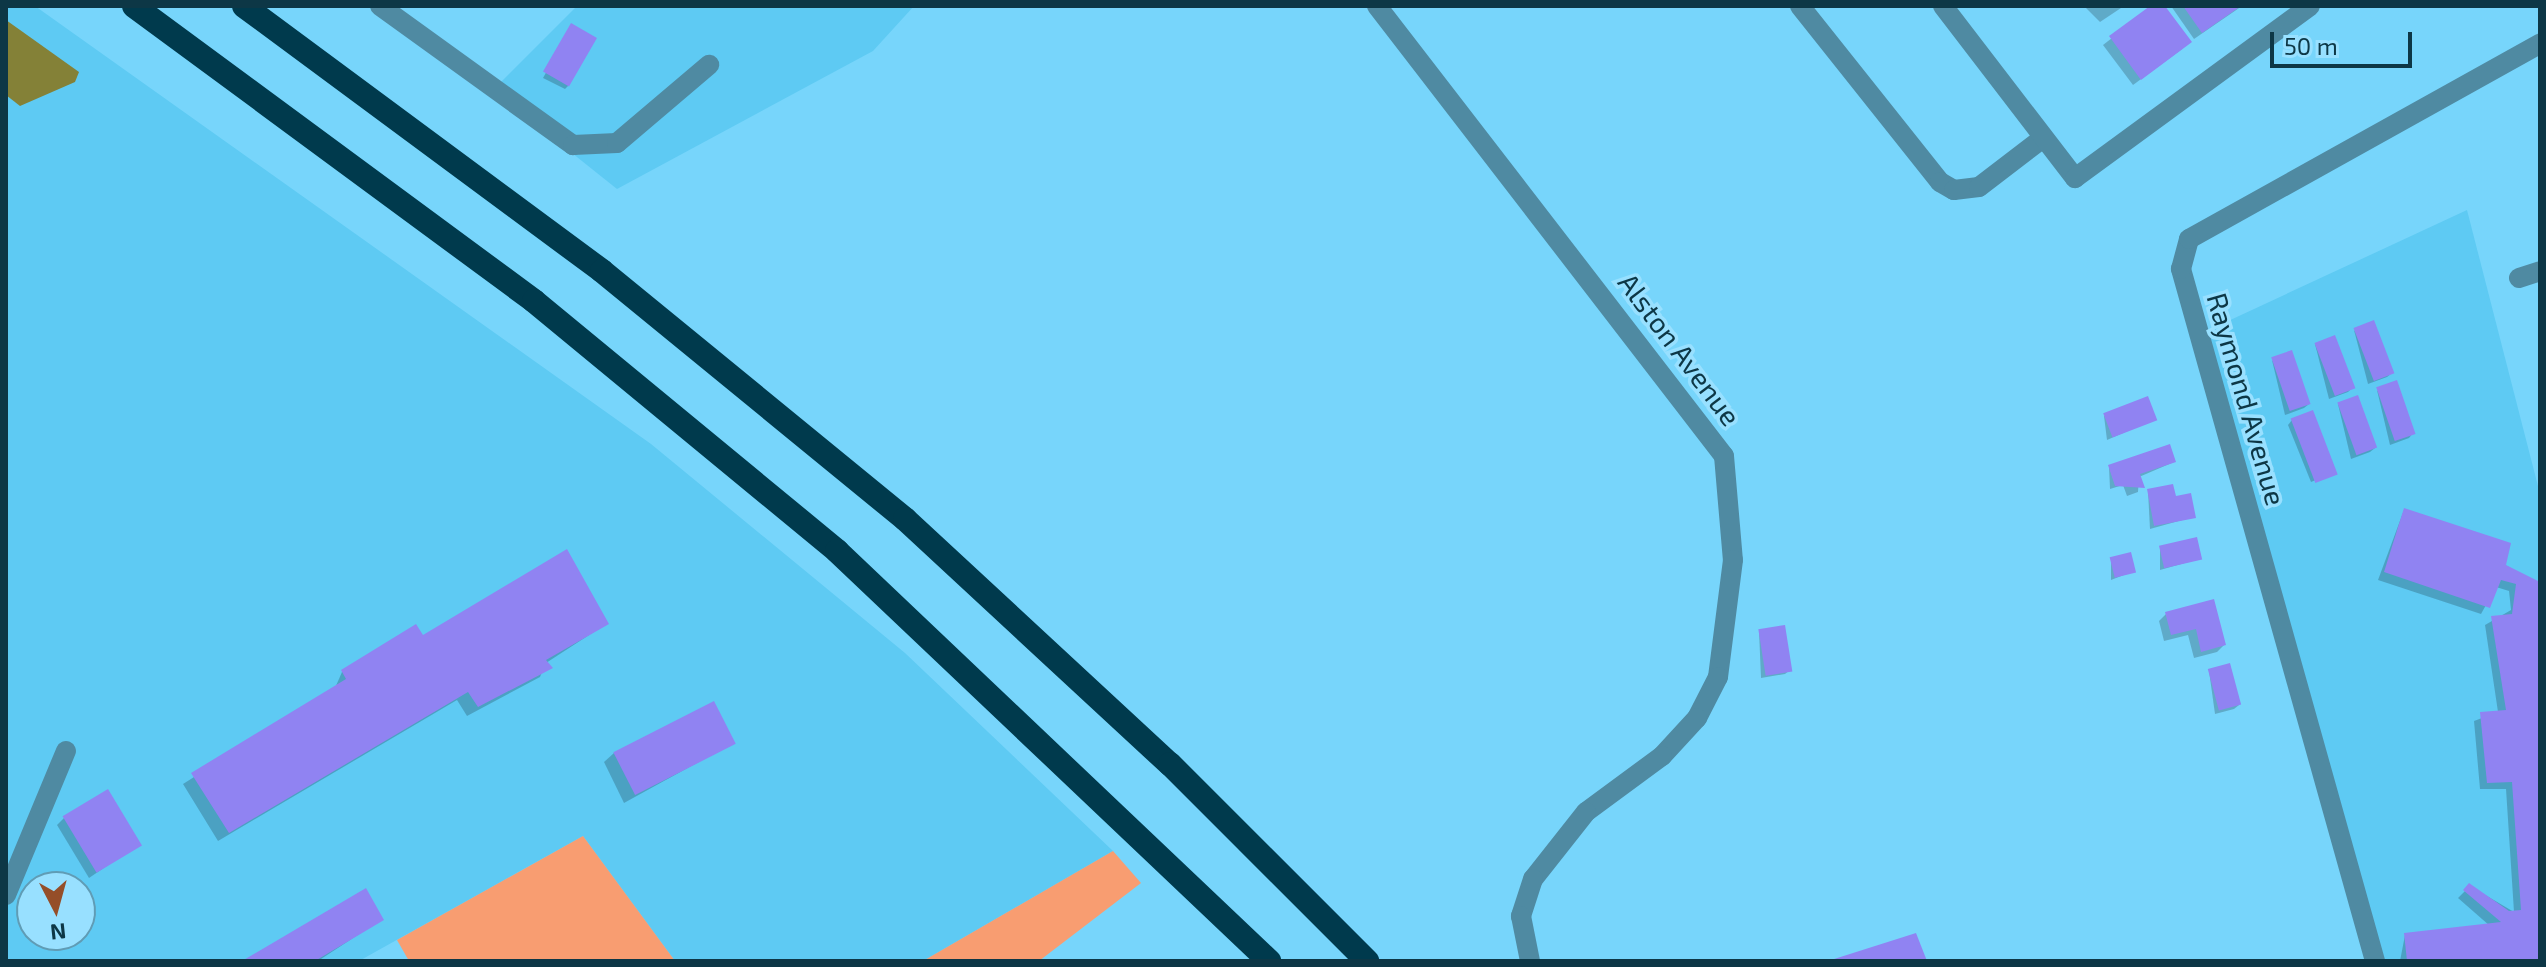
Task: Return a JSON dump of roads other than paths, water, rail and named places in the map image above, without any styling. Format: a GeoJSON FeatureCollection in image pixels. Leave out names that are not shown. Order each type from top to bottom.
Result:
{"type":"FeatureCollection","features":[{"type":"Feature","properties":{"kind":"highway"},"geometry":{"type":"LineString","coordinates":[[134,6],[534,301],[837,551],[1269,961]]}},
{"type":"Feature","properties":{"kind":"highway"},"geometry":{"type":"LineString","coordinates":[[244,6],[602,271],[905,519],[1170,764],[1367,961]]}},
{"type":"Feature","properties":{"kind":"street"},"geometry":{"type":"LineString","coordinates":[[380,6],[573,145],[617,143],[709,65]]}},
{"type":"Feature","properties":{"kind":"street","name":"Alston Avenue"},"geometry":{"type":"LineString","coordinates":[[1377,6],[1724,456],[1733,560],[1718,677],[1697,718],[1662,756],[1586,812],[1533,879],[1521,916],[1530,961]]}},
{"type":"Feature","properties":{"kind":"street"},"geometry":{"type":"LineString","coordinates":[[1800,6],[1940,182],[1954,190],[1979,187],[2043,138]]}},
{"type":"Feature","properties":{"kind":"street"},"geometry":{"type":"LineString","coordinates":[[1943,6],[2075,178],[2310,6]]}},
{"type":"Feature","properties":{"kind":"street","name":"Raymond Avenue"},"geometry":{"type":"LineString","coordinates":[[2375,961],[2181,269],[2189,239],[2540,44]]}},
{"type":"Feature","properties":{"kind":"street"},"geometry":{"type":"LineString","coordinates":[[2519,278],[2540,271]]}},
{"type":"Feature","properties":{"kind":"street"},"geometry":{"type":"LineString","coordinates":[[6,895],[66,751]]}}]}
